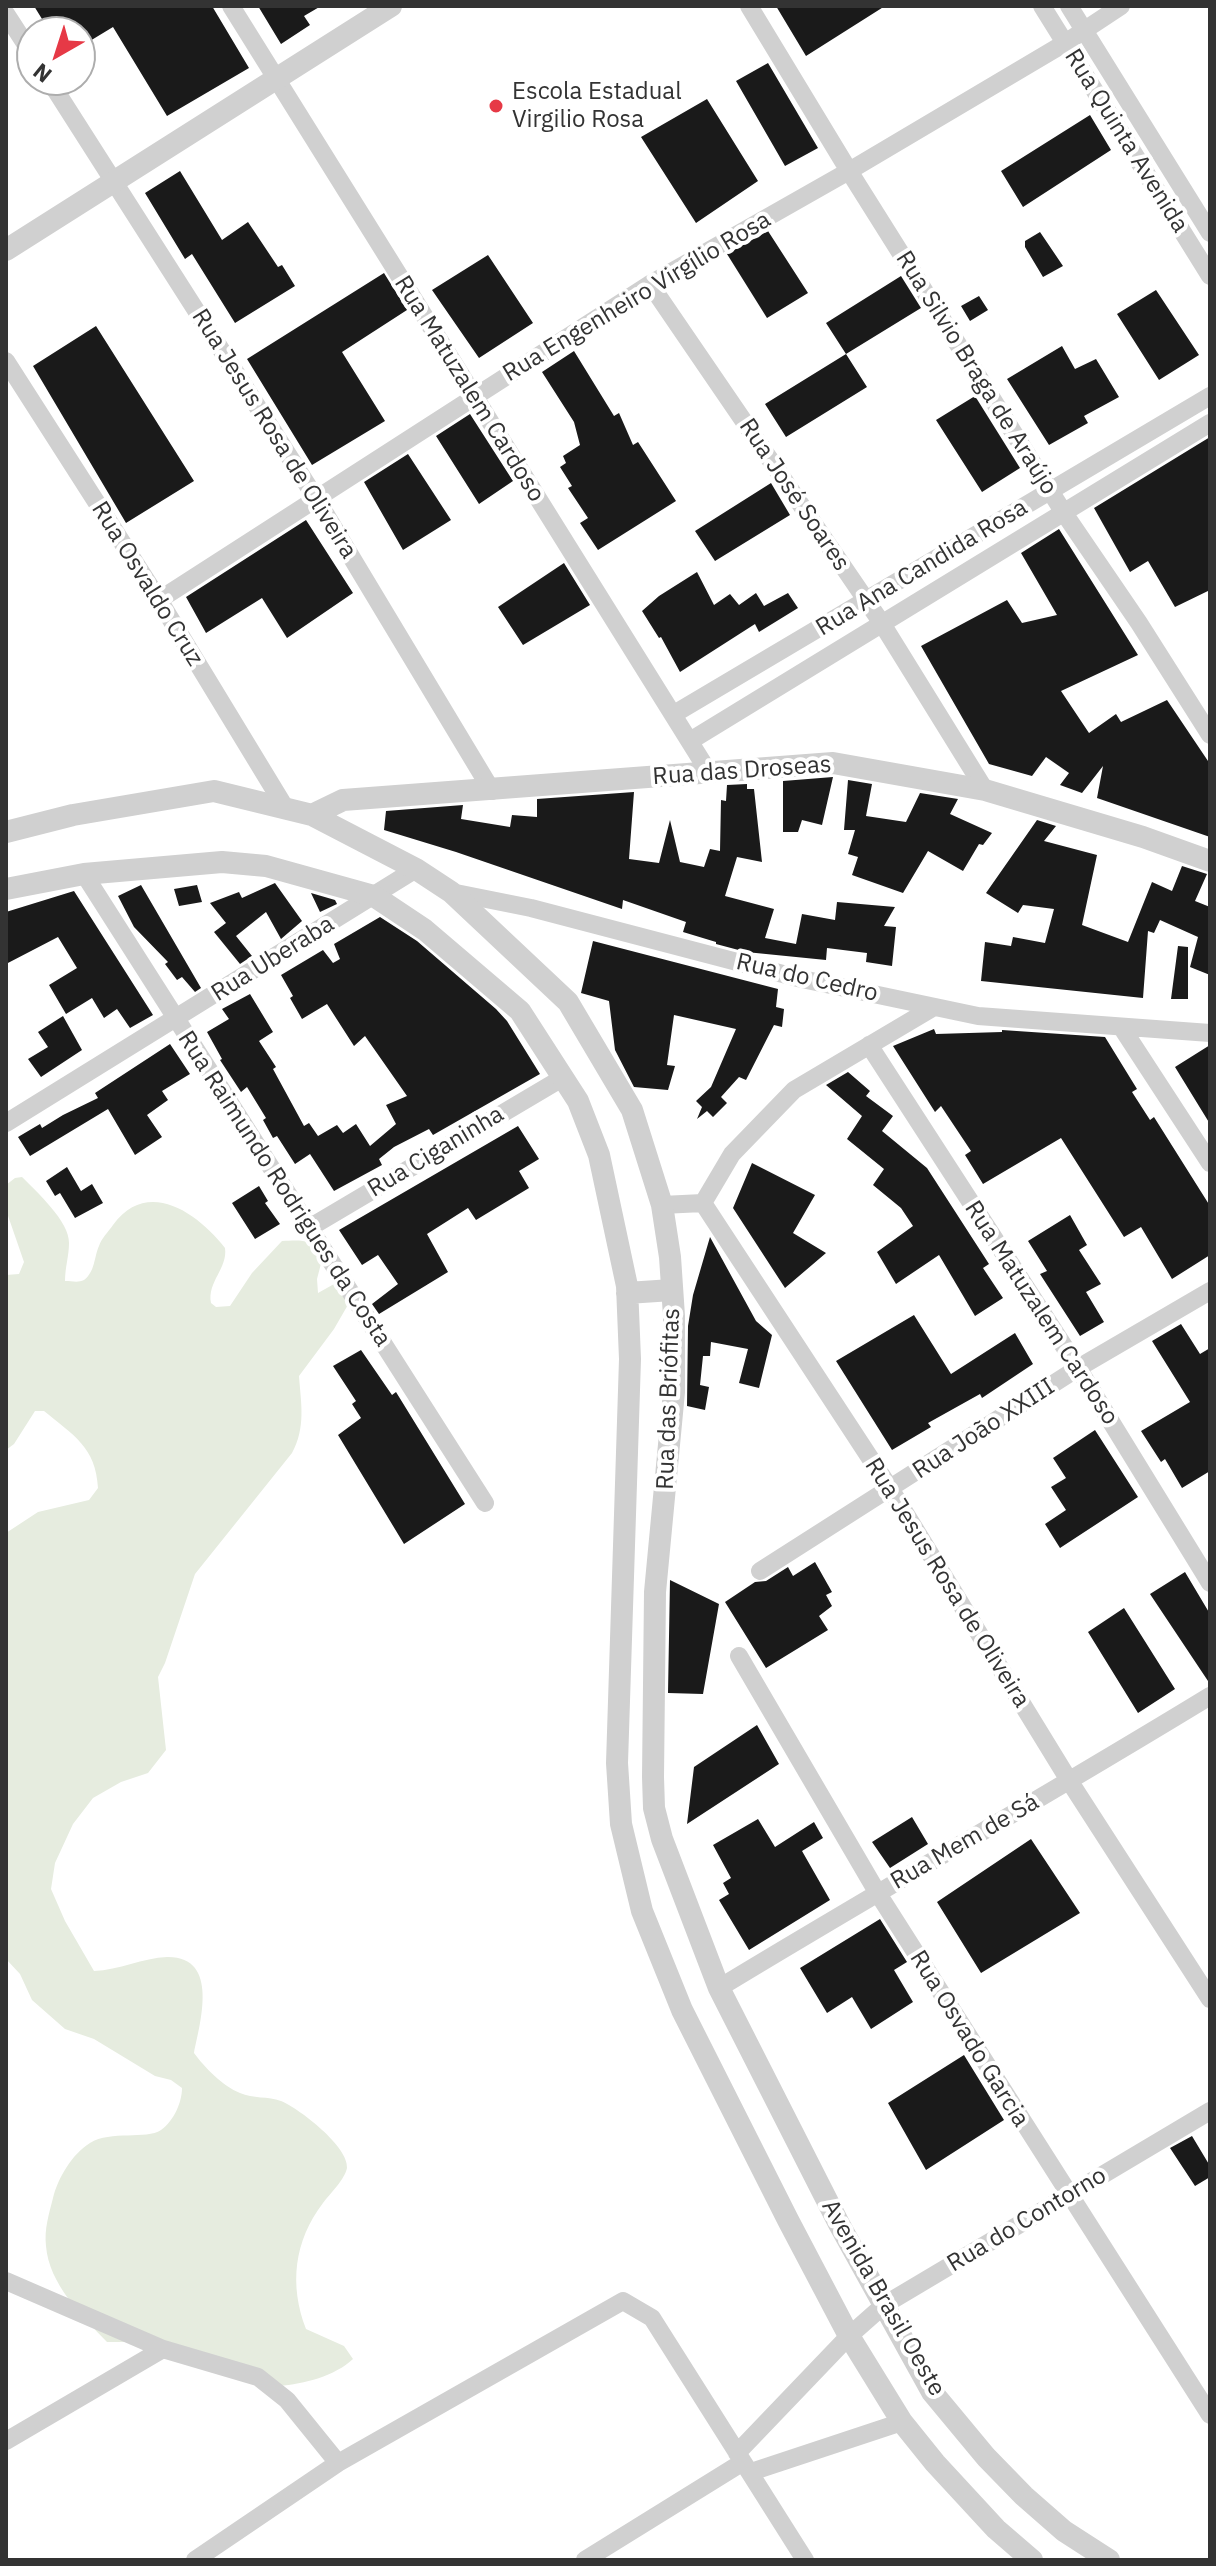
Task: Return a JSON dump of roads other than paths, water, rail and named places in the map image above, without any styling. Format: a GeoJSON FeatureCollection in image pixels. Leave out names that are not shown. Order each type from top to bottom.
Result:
{"type":"FeatureCollection","features":[{"type":"Feature","properties":{"kind":"street","name":"Rua Matuzalem Cardoso"},"geometry":{"type":"LineString","coordinates":[[231,6],[708,771]]}},
{"type":"Feature","properties":{"kind":"street"},"geometry":{"type":"LineString","coordinates":[[6,250],[391,6]]}},
{"type":"Feature","properties":{"kind":"street","name":"Rua Silvio Braga de Araújo"},"geometry":{"type":"LineString","coordinates":[[749,6],[1064,513],[1210,735]]}},
{"type":"Feature","properties":{"kind":"street","name":"Rua Quinta Avenida"},"geometry":{"type":"LineString","coordinates":[[1042,6],[1210,276]]}},
{"type":"Feature","properties":{"kind":"street","name":"Rua Quinta Avenida"},"geometry":{"type":"LineString","coordinates":[[1069,6],[1210,233]]}},
{"type":"Feature","properties":{"kind":"street","name":"Rua Engenheiro Virgílio Rosa"},"geometry":{"type":"LineString","coordinates":[[159,600],[650,284],[849,171],[1065,43],[1121,6]]}},
{"type":"Feature","properties":{"kind":"street","name":"Rua Jesus Rosa de Oliveira"},"geometry":{"type":"LineString","coordinates":[[60,96],[317,500],[492,791]]}},
{"type":"Feature","properties":{"kind":"street","name":"Rua José Soares"},"geometry":{"type":"LineString","coordinates":[[650,284],[881,622],[985,790]]}},
{"type":"Feature","properties":{"kind":"street","name":"Rua Osvaldo Cruz"},"geometry":{"type":"LineString","coordinates":[[6,361],[159,600],[286,809]]}},
{"type":"Feature","properties":{"kind":"street","name":"Rua Ana Candida Rosa"},"geometry":{"type":"LineString","coordinates":[[674,714],[1210,396]]}},
{"type":"Feature","properties":{"kind":"street","name":"Rua Ana Candida Rosa"},"geometry":{"type":"LineString","coordinates":[[690,741],[1210,423]]}},
{"type":"Feature","properties":{"kind":"street","name":"Rua das Droseas"},"geometry":{"type":"LineString","coordinates":[[312,815],[343,800],[833,763],[985,790],[1143,837],[1210,861]]}},
{"type":"Feature","properties":{"kind":"street","name":"Rua do Cedro"},"geometry":{"type":"LineString","coordinates":[[6,832],[73,815],[214,791],[312,815],[416,869],[451,892],[531,908],[802,979],[978,1016],[1210,1033]]}},
{"type":"Feature","properties":{"kind":"street","name":"Rua das Briófitas"},"geometry":{"type":"LineString","coordinates":[[6,889],[84,874],[222,862],[266,866],[374,896],[425,930],[520,1011],[564,1077],[578,1101],[599,1155],[627,1293],[630,1359],[617,1763],[621,1824],[642,1911],[682,2010]]}},
{"type":"Feature","properties":{"kind":"street","name":"Rua Uberaba"},"geometry":{"type":"LineString","coordinates":[[6,1123],[416,869]]}},
{"type":"Feature","properties":{"kind":"street","name":"Rua Raimundo Rodrigues da Costa"},"geometry":{"type":"LineString","coordinates":[[84,874],[485,1503]]}},
{"type":"Feature","properties":{"kind":"street","name":"Rua das Briófitas"},"geometry":{"type":"LineString","coordinates":[[451,892],[568,1002],[632,1110],[662,1205],[672,1290],[674,1392],[655,1592],[654,1808],[682,1896],[719,1988]]}},
{"type":"Feature","properties":{"kind":"street"},"geometry":{"type":"LineString","coordinates":[[662,1205],[703,1203],[732,1154],[794,1090],[934,1007]]}},
{"type":"Feature","properties":{"kind":"street"},"geometry":{"type":"LineString","coordinates":[[1122,1028],[1210,1163]]}},
{"type":"Feature","properties":{"kind":"street","name":"Rua Matuzalem Cardoso"},"geometry":{"type":"LineString","coordinates":[[869,1045],[1078,1368],[1210,1583]]}},
{"type":"Feature","properties":{"kind":"street","name":"Rua Ciganinha"},"geometry":{"type":"LineString","coordinates":[[309,1228],[564,1077]]}},
{"type":"Feature","properties":{"kind":"street","name":"Rua Jesus Rosa de Oliveira"},"geometry":{"type":"LineString","coordinates":[[703,1203],[891,1490],[1070,1782],[1210,1999]]}},
{"type":"Feature","properties":{"kind":"street"},"geometry":{"type":"LineString","coordinates":[[627,1293],[672,1290]]}},
{"type":"Feature","properties":{"kind":"street","name":"Rua João XXIII"},"geometry":{"type":"LineString","coordinates":[[760,1571],[1078,1368],[1210,1291]]}},
{"type":"Feature","properties":{"kind":"street","name":"Rua Osvado Garcia"},"geometry":{"type":"LineString","coordinates":[[739,1656],[877,1892],[1067,2195],[1210,2415]]}},
{"type":"Feature","properties":{"kind":"street","name":"Rua Mem de Sá"},"geometry":{"type":"LineString","coordinates":[[719,1988],[1210,1696]]}},
{"type":"Feature","properties":{"kind":"street","name":"Avenida Brasil Oeste"},"geometry":{"type":"LineString","coordinates":[[719,1988],[839,2224],[932,2392],[986,2457],[1064,2531],[1109,2560]]}},
{"type":"Feature","properties":{"kind":"street","name":"Avenida Brasil Oeste"},"geometry":{"type":"LineString","coordinates":[[682,2010],[849,2336],[902,2422],[996,2529],[1032,2560]]}},
{"type":"Feature","properties":{"kind":"street","name":"Rua do Contorno"},"geometry":{"type":"LineString","coordinates":[[743,2463],[849,2336],[884,2305],[1210,2111]]}},
{"type":"Feature","properties":{"kind":"street"},"geometry":{"type":"LineString","coordinates":[[6,2281],[163,2349],[258,2377],[287,2400],[338,2463]]}},
{"type":"Feature","properties":{"kind":"street"},"geometry":{"type":"LineString","coordinates":[[195,2560],[338,2463],[623,2301],[652,2318],[805,2560]]}},
{"type":"Feature","properties":{"kind":"street"},"geometry":{"type":"LineString","coordinates":[[6,2441],[163,2349]]}},
{"type":"Feature","properties":{"kind":"street"},"geometry":{"type":"LineString","coordinates":[[585,2560],[743,2463],[902,2422]]}},
{"type":"Feature","properties":{"kind":"place","name":"Escola Estadual Virgilio Rosa"},"geometry":{"type":"Point","coordinates":[496,106]}}]}
